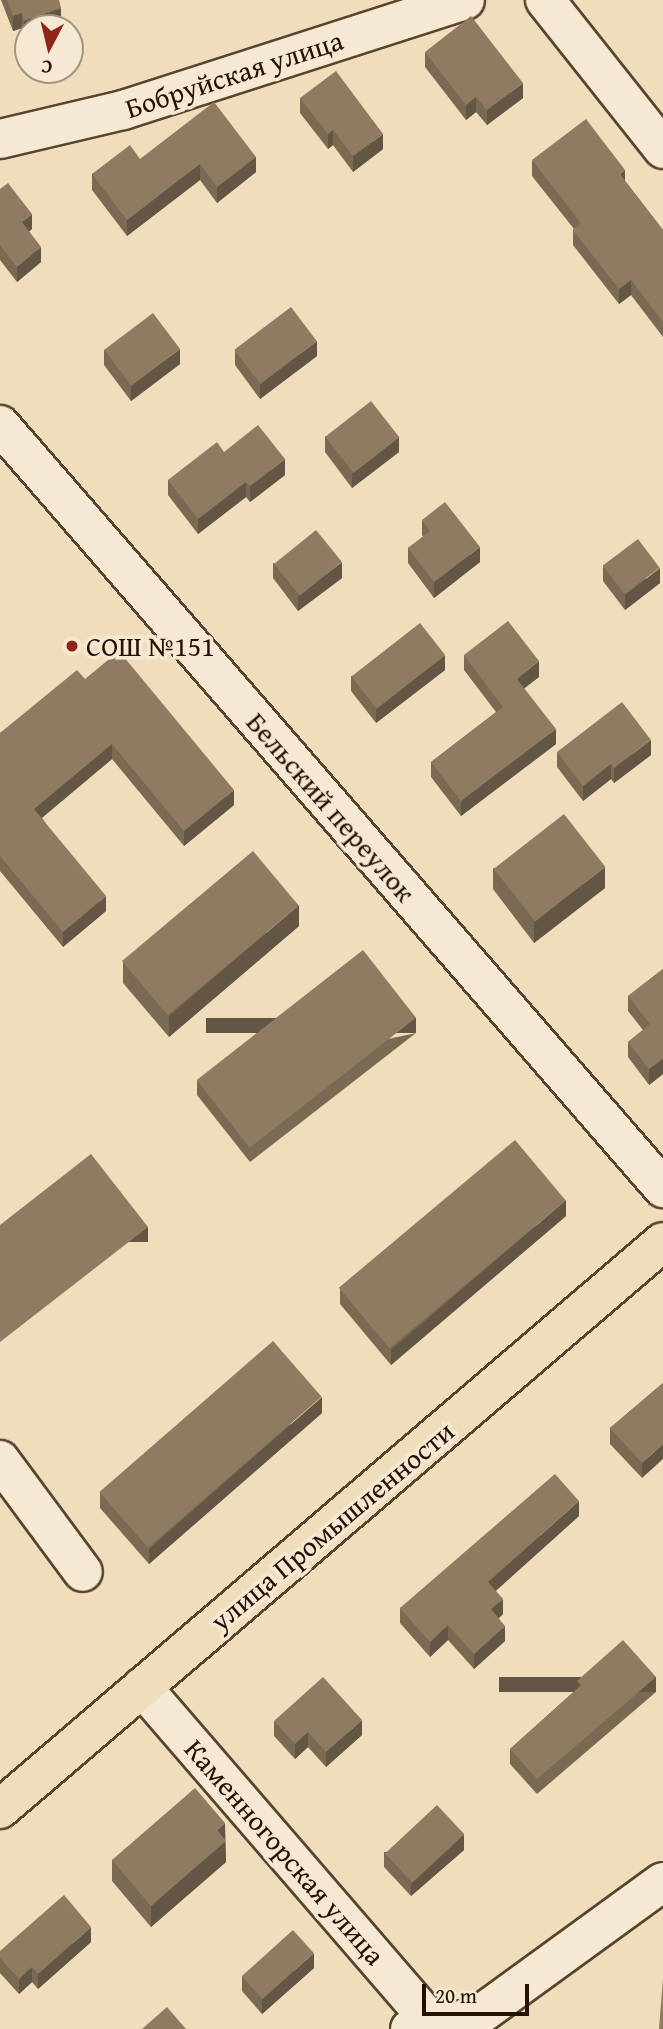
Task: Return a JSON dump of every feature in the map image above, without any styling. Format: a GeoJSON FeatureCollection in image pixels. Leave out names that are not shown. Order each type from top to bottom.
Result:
{"type":"FeatureCollection","features":[{"type":"Feature","properties":{"kind":"main road","name":"улица Промышленности"},"geometry":{"type":"LineString","coordinates":[[0,1809],[663,1242]]}},
{"type":"Feature","properties":{"kind":"street","name":"Бобруйская улица"},"geometry":{"type":"LineString","coordinates":[[0,139],[123,110],[465,0]]}},
{"type":"Feature","properties":{"kind":"street"},"geometry":{"type":"LineString","coordinates":[[545,0],[663,149]]}},
{"type":"Feature","properties":{"kind":"street","name":"Бельский переулок"},"geometry":{"type":"LineString","coordinates":[[0,425],[663,1188]]}},
{"type":"Feature","properties":{"kind":"street"},"geometry":{"type":"LineString","coordinates":[[0,1460],[83,1572]]}},
{"type":"Feature","properties":{"kind":"street","name":"Каменногорская улица"},"geometry":{"type":"LineString","coordinates":[[142,1687],[418,2023]]}},
{"type":"Feature","properties":{"kind":"street"},"geometry":{"type":"LineString","coordinates":[[418,2023],[470,2022],[663,1882]]}},
{"type":"Feature","properties":{"kind":"building"},"geometry":{"type":"Polygon","coordinates":[[[7,0],[59,0],[61,8],[44,14],[22,13],[13,16],[7,0]]]}},
{"type":"Feature","properties":{"kind":"building"},"geometry":{"type":"Polygon","coordinates":[[[471,16],[523,83],[487,110],[476,97],[466,105],[425,52],[471,16]]]}},
{"type":"Feature","properties":{"kind":"building"},"geometry":{"type":"Polygon","coordinates":[[[336,71],[383,134],[353,156],[333,130],[328,134],[300,98],[336,71]]]}},
{"type":"Feature","properties":{"kind":"building"},"geometry":{"type":"Polygon","coordinates":[[[214,102],[256,157],[217,187],[200,164],[127,220],[92,174],[130,145],[140,159],[214,102]]]}},
{"type":"Feature","properties":{"kind":"building"},"geometry":{"type":"Polygon","coordinates":[[[586,119],[625,170],[620,174],[663,230],[663,322],[631,280],[619,289],[573,230],[581,223],[532,160],[586,119]]]}},
{"type":"Feature","properties":{"kind":"building"},"geometry":{"type":"Polygon","coordinates":[[[8,183],[32,214],[22,222],[41,247],[17,267],[0,245],[0,189],[8,183]]]}},
{"type":"Feature","properties":{"kind":"building"},"geometry":{"type":"Polygon","coordinates":[[[291,307],[317,341],[260,384],[234,350],[291,307]]]}},
{"type":"Feature","properties":{"kind":"building"},"geometry":{"type":"Polygon","coordinates":[[[153,313],[180,349],[131,386],[104,350],[153,313]]]}},
{"type":"Feature","properties":{"kind":"building"},"geometry":{"type":"Polygon","coordinates":[[[371,401],[399,437],[354,473],[325,437],[371,401]]]}},
{"type":"Feature","properties":{"kind":"building"},"geometry":{"type":"Polygon","coordinates":[[[258,425],[285,459],[250,486],[246,482],[198,519],[168,480],[217,442],[224,452],[258,425]]]}},
{"type":"Feature","properties":{"kind":"building"},"geometry":{"type":"Polygon","coordinates":[[[445,502],[480,547],[434,582],[408,548],[430,531],[422,520],[445,502]]]}},
{"type":"Feature","properties":{"kind":"building"},"geometry":{"type":"Polygon","coordinates":[[[316,530],[342,562],[300,596],[274,564],[316,530]]]}},
{"type":"Feature","properties":{"kind":"building"},"geometry":{"type":"Polygon","coordinates":[[[638,539],[660,568],[625,594],[603,565],[638,539]]]}},
{"type":"Feature","properties":{"kind":"building"},"geometry":{"type":"Polygon","coordinates":[[[508,621],[539,661],[517,679],[556,729],[461,801],[431,762],[503,707],[464,655],[508,621]]]}},
{"type":"Feature","properties":{"kind":"building"},"geometry":{"type":"Polygon","coordinates":[[[420,623],[445,655],[377,709],[351,677],[420,623]]]}},
{"type":"Feature","properties":{"kind":"building"},"geometry":{"type":"Polygon","coordinates":[[[119,651],[234,790],[184,831],[112,744],[34,809],[106,896],[63,932],[0,856],[0,733],[77,670],[85,679],[119,651]]]}},
{"type":"Feature","properties":{"kind":"building"},"geometry":{"type":"Polygon","coordinates":[[[622,702],[651,740],[614,768],[611,764],[583,786],[557,752],[622,702]]]}},
{"type":"Feature","properties":{"kind":"building"},"geometry":{"type":"Polygon","coordinates":[[[564,814],[605,867],[535,922],[494,869],[564,814]]]}},
{"type":"Feature","properties":{"kind":"building"},"geometry":{"type":"Polygon","coordinates":[[[253,851],[299,905],[168,1015],[122,961],[253,851]]]}},
{"type":"Feature","properties":{"kind":"building"},"geometry":{"type":"Polygon","coordinates":[[[363,950],[416,1018],[250,1148],[197,1080],[363,950]]]}},
{"type":"Feature","properties":{"kind":"building"},"geometry":{"type":"Polygon","coordinates":[[[663,969],[663,1059],[649,1069],[628,1042],[650,1024],[628,996],[663,969]]]}},
{"type":"Feature","properties":{"kind":"building"},"geometry":{"type":"Polygon","coordinates":[[[515,1140],[566,1201],[390,1348],[339,1288],[515,1140]]]}},
{"type":"Feature","properties":{"kind":"building"},"geometry":{"type":"Polygon","coordinates":[[[91,1154],[148,1227],[0,1342],[0,1225],[91,1154]]]}},
{"type":"Feature","properties":{"kind":"building"},"geometry":{"type":"Polygon","coordinates":[[[273,1341],[322,1397],[148,1548],[99,1492],[273,1341]]]}},
{"type":"Feature","properties":{"kind":"building"},"geometry":{"type":"Polygon","coordinates":[[[663,1383],[663,1444],[642,1463],[610,1428],[663,1383]]]}},
{"type":"Feature","properties":{"kind":"building"},"geometry":{"type":"Polygon","coordinates":[[[555,1474],[579,1501],[488,1582],[503,1599],[491,1609],[505,1626],[474,1654],[448,1625],[430,1642],[400,1608],[555,1474]]]}},
{"type":"Feature","properties":{"kind":"building"},"geometry":{"type":"Polygon","coordinates":[[[623,1640],[656,1677],[537,1779],[510,1749],[581,1685],[577,1681],[623,1640]]]}},
{"type":"Feature","properties":{"kind":"building"},"geometry":{"type":"Polygon","coordinates":[[[323,1677],[362,1720],[326,1752],[308,1732],[295,1744],[274,1721],[323,1677]]]}},
{"type":"Feature","properties":{"kind":"building"},"geometry":{"type":"Polygon","coordinates":[[[195,1788],[225,1823],[217,1830],[226,1841],[151,1906],[112,1860],[195,1788]]]}},
{"type":"Feature","properties":{"kind":"building"},"geometry":{"type":"Polygon","coordinates":[[[437,1805],[464,1834],[412,1883],[385,1853],[437,1805]]]}},
{"type":"Feature","properties":{"kind":"building"},"geometry":{"type":"Polygon","coordinates":[[[64,1895],[91,1927],[38,1974],[32,1967],[19,1979],[0,1958],[0,1951],[64,1895]]]}},
{"type":"Feature","properties":{"kind":"building"},"geometry":{"type":"Polygon","coordinates":[[[293,1930],[314,1953],[262,1999],[242,1976],[293,1930]]]}},
{"type":"Feature","properties":{"kind":"building"},"geometry":{"type":"Polygon","coordinates":[[[663,1978],[663,2029],[659,2029],[663,1978]]]}},
{"type":"Feature","properties":{"kind":"building"},"geometry":{"type":"Polygon","coordinates":[[[167,2007],[186,2029],[142,2029],[167,2007]]]}},
{"type":"Feature","properties":{"kind":"place","name":"СОШ №151"},"geometry":{"type":"Point","coordinates":[72,646]}}]}
